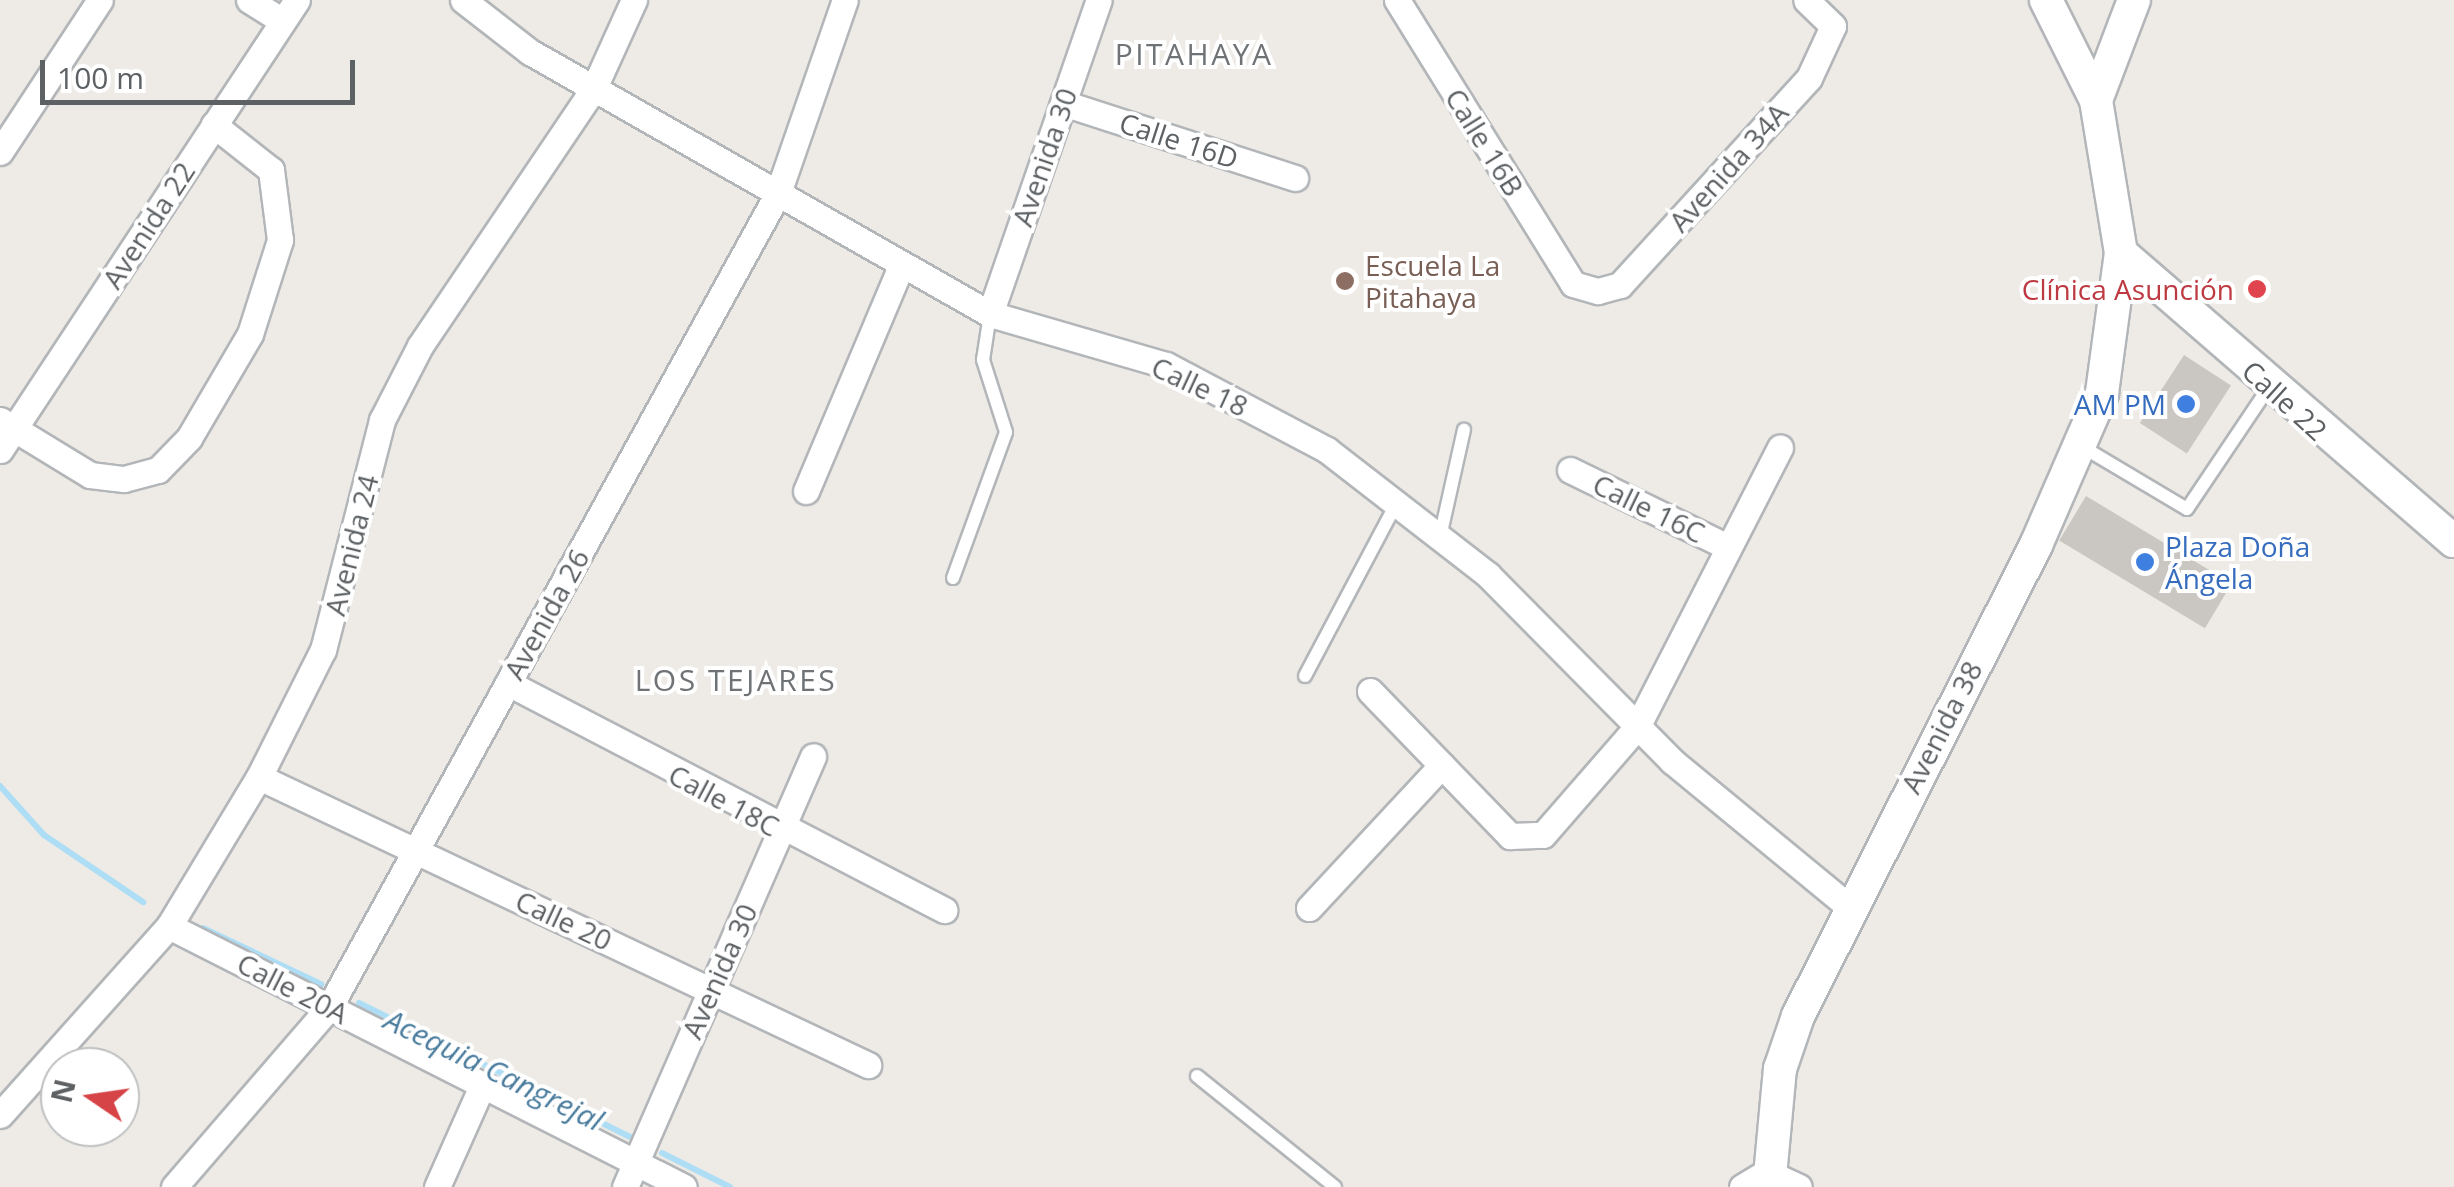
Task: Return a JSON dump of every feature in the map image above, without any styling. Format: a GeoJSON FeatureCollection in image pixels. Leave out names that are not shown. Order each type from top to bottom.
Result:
{"type":"FeatureCollection","features":[{"type":"Feature","properties":{"kind":"street"},"geometry":{"type":"LineString","coordinates":[[0,152],[100,0]]}},
{"type":"Feature","properties":{"kind":"street"},"geometry":{"type":"LineString","coordinates":[[249,0],[290,10]]}},
{"type":"Feature","properties":{"kind":"street","name":"Calle 18"},"geometry":{"type":"LineString","coordinates":[[463,0],[594,88],[990,314],[1166,365],[1326,450],[1440,537],[1758,840],[1848,906]]}},
{"type":"Feature","properties":{"kind":"street","name":"Avenida 24"},"geometry":{"type":"LineString","coordinates":[[0,1116],[169,926],[259,777],[324,650],[382,420],[420,346],[594,88],[634,0]]}},
{"type":"Feature","properties":{"kind":"street","name":"Avenida 26"},"geometry":{"type":"LineString","coordinates":[[174,1187],[330,1006],[778,193],[845,0]]}},
{"type":"Feature","properties":{"kind":"street","name":"Avenida 30"},"geometry":{"type":"LineString","coordinates":[[990,314],[1099,0]]}},
{"type":"Feature","properties":{"kind":"street","name":"Calle 16B"},"geometry":{"type":"LineString","coordinates":[[1397,0],[1572,284]]}},
{"type":"Feature","properties":{"kind":"street"},"geometry":{"type":"LineString","coordinates":[[2046,0],[2096,100]]}},
{"type":"Feature","properties":{"kind":"street"},"geometry":{"type":"LineString","coordinates":[[2096,100],[2134,0]]}},
{"type":"Feature","properties":{"kind":"street","name":"Avenida 34A"},"geometry":{"type":"LineString","coordinates":[[1572,284],[1620,285],[1809,78],[1834,38],[1810,1]]}},
{"type":"Feature","properties":{"kind":"street","name":"Avenida 22"},"geometry":{"type":"LineString","coordinates":[[5,433],[290,10]]}},
{"type":"Feature","properties":{"kind":"street","name":"Avenida 38"},"geometry":{"type":"LineString","coordinates":[[1760,1182],[1780,1068],[1848,906],[2079,444],[2109,361],[2121,253],[2096,100]]}},
{"type":"Feature","properties":{"kind":"street","name":"Calle 16D"},"geometry":{"type":"LineString","coordinates":[[1063,103],[1294,178]]}},
{"type":"Feature","properties":{"kind":"street"},"geometry":{"type":"LineString","coordinates":[[5,433],[90,474],[124,478],[158,470],[188,438],[250,334],[280,240],[279,199],[272,170],[214,125]]}},
{"type":"Feature","properties":{"kind":"street","name":"Calle 22"},"geometry":{"type":"LineString","coordinates":[[2121,253],[2269,387],[2454,541]]}},
{"type":"Feature","properties":{"kind":"street"},"geometry":{"type":"LineString","coordinates":[[806,491],[902,264]]}},
{"type":"Feature","properties":{"kind":"street"},"geometry":{"type":"LineString","coordinates":[[1370,691],[1510,836],[1526,839],[1543,835],[1637,727],[1780,447]]}},
{"type":"Feature","properties":{"kind":"street","name":"Calle 16C"},"geometry":{"type":"LineString","coordinates":[[1570,470],[1728,546]]}},
{"type":"Feature","properties":{"kind":"street","name":"Calle 18C"},"geometry":{"type":"LineString","coordinates":[[508,684],[780,830],[944,910]]}},
{"type":"Feature","properties":{"kind":"street","name":"Avenida 30"},"geometry":{"type":"LineString","coordinates":[[625,1187],[813,756]]}},
{"type":"Feature","properties":{"kind":"street"},"geometry":{"type":"LineString","coordinates":[[1309,908],[1442,766]]}},
{"type":"Feature","properties":{"kind":"street","name":"Calle 20"},"geometry":{"type":"LineString","coordinates":[[259,777],[868,1065]]}},
{"type":"Feature","properties":{"kind":"street","name":"Calle 20A"},"geometry":{"type":"LineString","coordinates":[[169,926],[684,1187]]}},
{"type":"Feature","properties":{"kind":"street"},"geometry":{"type":"LineString","coordinates":[[437,1187],[482,1086]]}},
{"type":"Feature","properties":{"kind":"street"},"geometry":{"type":"LineString","coordinates":[[1760,1182],[1798,1187]]}},
{"type":"Feature","properties":{"kind":"lane"},"geometry":{"type":"LineString","coordinates":[[953,578],[1006,432],[983,360],[990,314]]}},
{"type":"Feature","properties":{"kind":"lane"},"geometry":{"type":"LineString","coordinates":[[2079,444],[2187,510],[2269,387]]}},
{"type":"Feature","properties":{"kind":"lane"},"geometry":{"type":"LineString","coordinates":[[1440,537],[1464,430]]}},
{"type":"Feature","properties":{"kind":"lane"},"geometry":{"type":"LineString","coordinates":[[1305,676],[1396,504]]}},
{"type":"Feature","properties":{"kind":"lane"},"geometry":{"type":"LineString","coordinates":[[1197,1076],[1335,1187]]}},
{"type":"Feature","properties":{"kind":"building","name":"Plaza Doña Ángela"},"geometry":{"type":"Polygon","coordinates":[[[2184,355],[2231,385],[2187,453],[2140,423],[2184,355]]]}},
{"type":"Feature","properties":{"kind":"building","name":"Plaza Doña Ángela"},"geometry":{"type":"Polygon","coordinates":[[[2086,496],[2232,584],[2205,628],[2059,541],[2086,496]]]}},
{"type":"Feature","properties":{"kind":"waterway","name":"Acequia Cangrejal"},"geometry":{"type":"LineString","coordinates":[[0,786],[44,835],[143,902]]}},
{"type":"Feature","properties":{"kind":"waterway","name":"Acequia Cangrejal"},"geometry":{"type":"LineString","coordinates":[[203,928],[321,984]]}},
{"type":"Feature","properties":{"kind":"waterway","name":"Acequia Cangrejal"},"geometry":{"type":"LineString","coordinates":[[359,1003],[630,1137]]}},
{"type":"Feature","properties":{"kind":"waterway","name":"Acequia Cangrejal"},"geometry":{"type":"LineString","coordinates":[[662,1153],[730,1187]]}},
{"type":"Feature","properties":{"kind":"place","name":"Escuela La Pitahaya"},"geometry":{"type":"Point","coordinates":[1345,281]}},
{"type":"Feature","properties":{"kind":"place","name":"Clínica Asunción"},"geometry":{"type":"Point","coordinates":[2257,289]}},
{"type":"Feature","properties":{"kind":"place","name":"AM PM"},"geometry":{"type":"Point","coordinates":[2186,404]}},
{"type":"Feature","properties":{"kind":"place","name":"Plaza Doña Ángela"},"geometry":{"type":"Point","coordinates":[2145,562]}},
{"type":"Feature","properties":{"kind":"district","name":"PITAHAYA"},"geometry":{"type":"Point","coordinates":[1194,54]}},
{"type":"Feature","properties":{"kind":"district","name":"LOS TEJARES"},"geometry":{"type":"Point","coordinates":[736,680]}}]}
